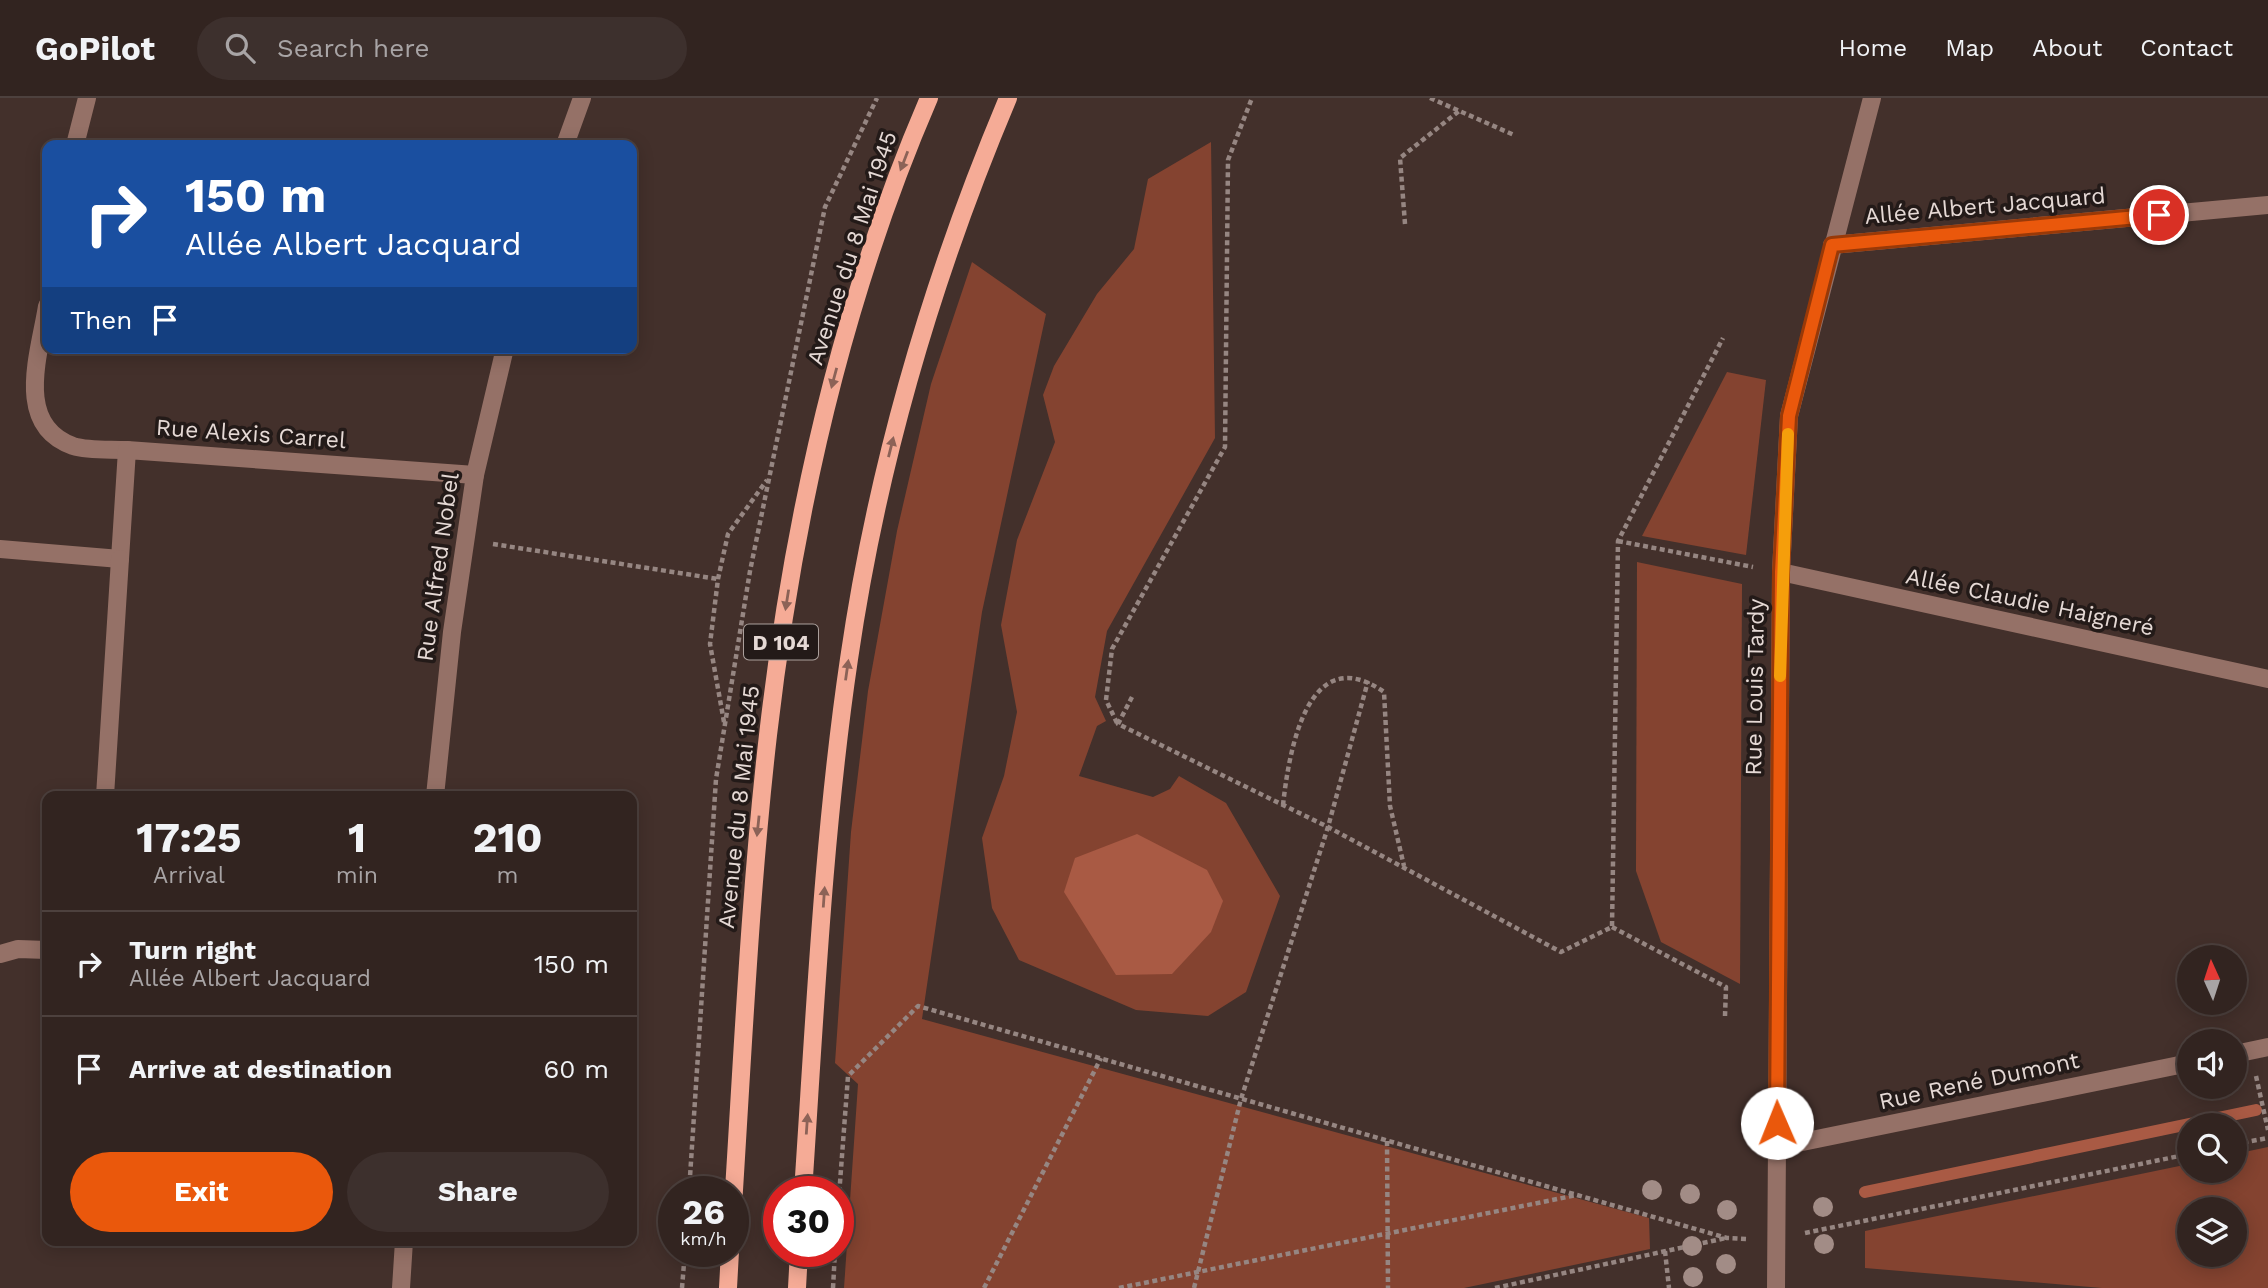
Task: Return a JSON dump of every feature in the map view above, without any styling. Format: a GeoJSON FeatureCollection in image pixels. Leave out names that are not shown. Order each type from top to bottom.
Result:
{"type":"FeatureCollection","features":[{"type":"Feature","properties":{"kind":"main road","name":"Avenue du 8 Mai 1945"},"geometry":{"type":"LineString","coordinates":[[735,1176],[757,841],[768,733],[794,561],[830,394],[850,320],[878,233],[929,98]]}},
{"type":"Feature","properties":{"kind":"main road","name":"D 104"},"geometry":{"type":"LineString","coordinates":[[804,1176],[838,743],[863,577],[895,428],[934,293],[967,197],[1007,98]]}},
{"type":"Feature","properties":{"kind":"main road"},"geometry":{"type":"LineString","coordinates":[[728,1288],[729,1267]]}},
{"type":"Feature","properties":{"kind":"main road"},"geometry":{"type":"LineString","coordinates":[[797,1288],[798,1267]]}},
{"type":"Feature","properties":{"kind":"street"},"geometry":{"type":"LineString","coordinates":[[76,140],[87,98]]}},
{"type":"Feature","properties":{"kind":"street"},"geometry":{"type":"LineString","coordinates":[[567,140],[582,98]]}},
{"type":"Feature","properties":{"kind":"street","name":"Rue Louis Tardy"},"geometry":{"type":"LineString","coordinates":[[1776,1288],[1781,572],[1789,416],[1872,98]]}},
{"type":"Feature","properties":{"kind":"street","name":"Allée Albert Jacquard"},"geometry":{"type":"LineString","coordinates":[[1832,245],[2268,205]]}},
{"type":"Feature","properties":{"kind":"street"},"geometry":{"type":"LineString","coordinates":[[42,336],[33,389],[38,418],[60,440],[75,447],[128,450]]}},
{"type":"Feature","properties":{"kind":"street","name":"Rue Alfred Nobel"},"geometry":{"type":"LineString","coordinates":[[436,791],[475,475],[504,354]]}},
{"type":"Feature","properties":{"kind":"street","name":"Rue Alexis Carrel"},"geometry":{"type":"LineString","coordinates":[[105,791],[128,450],[475,475]]}},
{"type":"Feature","properties":{"kind":"street"},"geometry":{"type":"LineString","coordinates":[[0,549],[120,558]]}},
{"type":"Feature","properties":{"kind":"street","name":"Allée Claudie Haigneré"},"geometry":{"type":"LineString","coordinates":[[1781,572],[2268,680]]}},
{"type":"Feature","properties":{"kind":"street"},"geometry":{"type":"LineString","coordinates":[[0,954],[18,949],[42,950]]}},
{"type":"Feature","properties":{"kind":"street","name":"Rue René Dumont"},"geometry":{"type":"LineString","coordinates":[[1778,1147],[2177,1065]]}},
{"type":"Feature","properties":{"kind":"street"},"geometry":{"type":"LineString","coordinates":[[401,1288],[404,1246]]}},
{"type":"Feature","properties":{"kind":"path"},"geometry":{"type":"LineString","coordinates":[[1252,98],[1228,160],[1225,447],[1112,649],[1107,700],[1118,724],[1328,827],[1562,952],[1612,927]]}},
{"type":"Feature","properties":{"kind":"path"},"geometry":{"type":"LineString","coordinates":[[1430,98],[1514,135]]}},
{"type":"Feature","properties":{"kind":"path"},"geometry":{"type":"LineString","coordinates":[[1405,224],[1400,158],[1459,111]]}},
{"type":"Feature","properties":{"kind":"path"},"geometry":{"type":"LineString","coordinates":[[1612,927],[1618,541],[1723,338]]}},
{"type":"Feature","properties":{"kind":"path"},"geometry":{"type":"LineString","coordinates":[[725,726],[710,644],[718,579],[728,534],[770,477]]}},
{"type":"Feature","properties":{"kind":"path"},"geometry":{"type":"LineString","coordinates":[[465,540],[718,579]]}},
{"type":"Feature","properties":{"kind":"path"},"geometry":{"type":"LineString","coordinates":[[1618,541],[1781,572]]}},
{"type":"Feature","properties":{"kind":"path"},"geometry":{"type":"LineString","coordinates":[[1283,804],[1288,758],[1317,689],[1343,676],[1368,681],[1384,692],[1390,806],[1404,867]]}},
{"type":"Feature","properties":{"kind":"path"},"geometry":{"type":"LineString","coordinates":[[1195,1288],[1241,1099],[1328,827],[1368,681]]}},
{"type":"Feature","properties":{"kind":"path"},"geometry":{"type":"LineString","coordinates":[[1118,724],[1132,697]]}},
{"type":"Feature","properties":{"kind":"path"},"geometry":{"type":"LineString","coordinates":[[1612,927],[1726,986],[1726,1016]]}},
{"type":"Feature","properties":{"kind":"path"},"geometry":{"type":"LineString","coordinates":[[840,1176],[848,1076],[918,1006],[1727,1238]]}},
{"type":"Feature","properties":{"kind":"path"},"geometry":{"type":"LineString","coordinates":[[2251,1050],[2268,1130]]}},
{"type":"Feature","properties":{"kind":"path"},"geometry":{"type":"LineString","coordinates":[[984,1288],[1101,1058]]}},
{"type":"Feature","properties":{"kind":"path"},"geometry":{"type":"LineString","coordinates":[[2247,1142],[2268,1138]]}},
{"type":"Feature","properties":{"kind":"path"},"geometry":{"type":"LineString","coordinates":[[1387,1140],[1388,1288]]}},
{"type":"Feature","properties":{"kind":"path"},"geometry":{"type":"LineString","coordinates":[[1495,1288],[1727,1238],[1776,1239],[2177,1156]]}},
{"type":"Feature","properties":{"kind":"path"},"geometry":{"type":"LineString","coordinates":[[1119,1288],[1578,1195]]}},
{"type":"Feature","properties":{"kind":"path"},"geometry":{"type":"LineString","coordinates":[[1665,1251],[1669,1288]]}},
{"type":"Feature","properties":{"kind":"path"},"geometry":{"type":"LineString","coordinates":[[682,1288],[684,1267]]}},
{"type":"Feature","properties":{"kind":"path"},"geometry":{"type":"LineString","coordinates":[[833,1288],[834,1267]]}},
{"type":"Feature","properties":{"kind":"shaded area"},"geometry":{"type":"Polygon","coordinates":[[[1211,142],[1215,438],[1107,631],[1095,697],[1106,721],[1097,726],[1079,776],[1153,797],[1170,789],[1179,776],[1226,803],[1280,896],[1246,992],[1208,1016],[1136,1010],[1019,960],[992,908],[982,838],[1004,776],[1017,712],[1001,625],[1017,540],[1055,442],[1043,395],[1054,366],[1097,294],[1134,249],[1148,179],[1211,142]]]}},
{"type":"Feature","properties":{"kind":"shaded area"},"geometry":{"type":"Polygon","coordinates":[[[972,262],[1046,314],[982,612],[922,1019],[1649,1218],[1650,1249],[1464,1288],[844,1288],[845,1267],[854,1267],[854,1176],[852,1176],[858,1084],[835,1063],[851,832],[868,691],[897,531],[931,384],[972,262]]]}},
{"type":"Feature","properties":{"kind":"shaded area"},"geometry":{"type":"Polygon","coordinates":[[[1727,372],[1766,380],[1746,555],[1642,536],[1727,372]]]}},
{"type":"Feature","properties":{"kind":"shaded area"},"geometry":{"type":"Polygon","coordinates":[[[1637,562],[1742,584],[1740,984],[1661,942],[1636,871],[1637,562]]]}},
{"type":"Feature","properties":{"kind":"shaded area"},"geometry":{"type":"Polygon","coordinates":[[[1137,834],[1207,870],[1223,901],[1211,932],[1172,974],[1116,975],[1064,892],[1075,858],[1137,834]]]}},
{"type":"Feature","properties":{"kind":"shaded area"},"geometry":{"type":"Polygon","coordinates":[[[2268,1147],[2268,1288],[2102,1288],[1865,1268],[1865,1231],[2177,1166],[2177,1183],[2247,1183],[2247,1151],[2268,1147]]]}},
{"type":"Feature","properties":{"kind":"waterway"},"geometry":{"type":"LineString","coordinates":[[1865,1192],[2256,1110]]}},
{"type":"Feature","properties":{"kind":"slow traffic"},"geometry":{"type":"LineString","coordinates":[[1780,676],[1781,572],[1788,434]]}},
{"type":"Feature","properties":{"kind":"route"},"geometry":{"type":"LineString","coordinates":[[1777,1123],[1781,572],[1789,416],[1832,245],[2159,215]]}}]}
